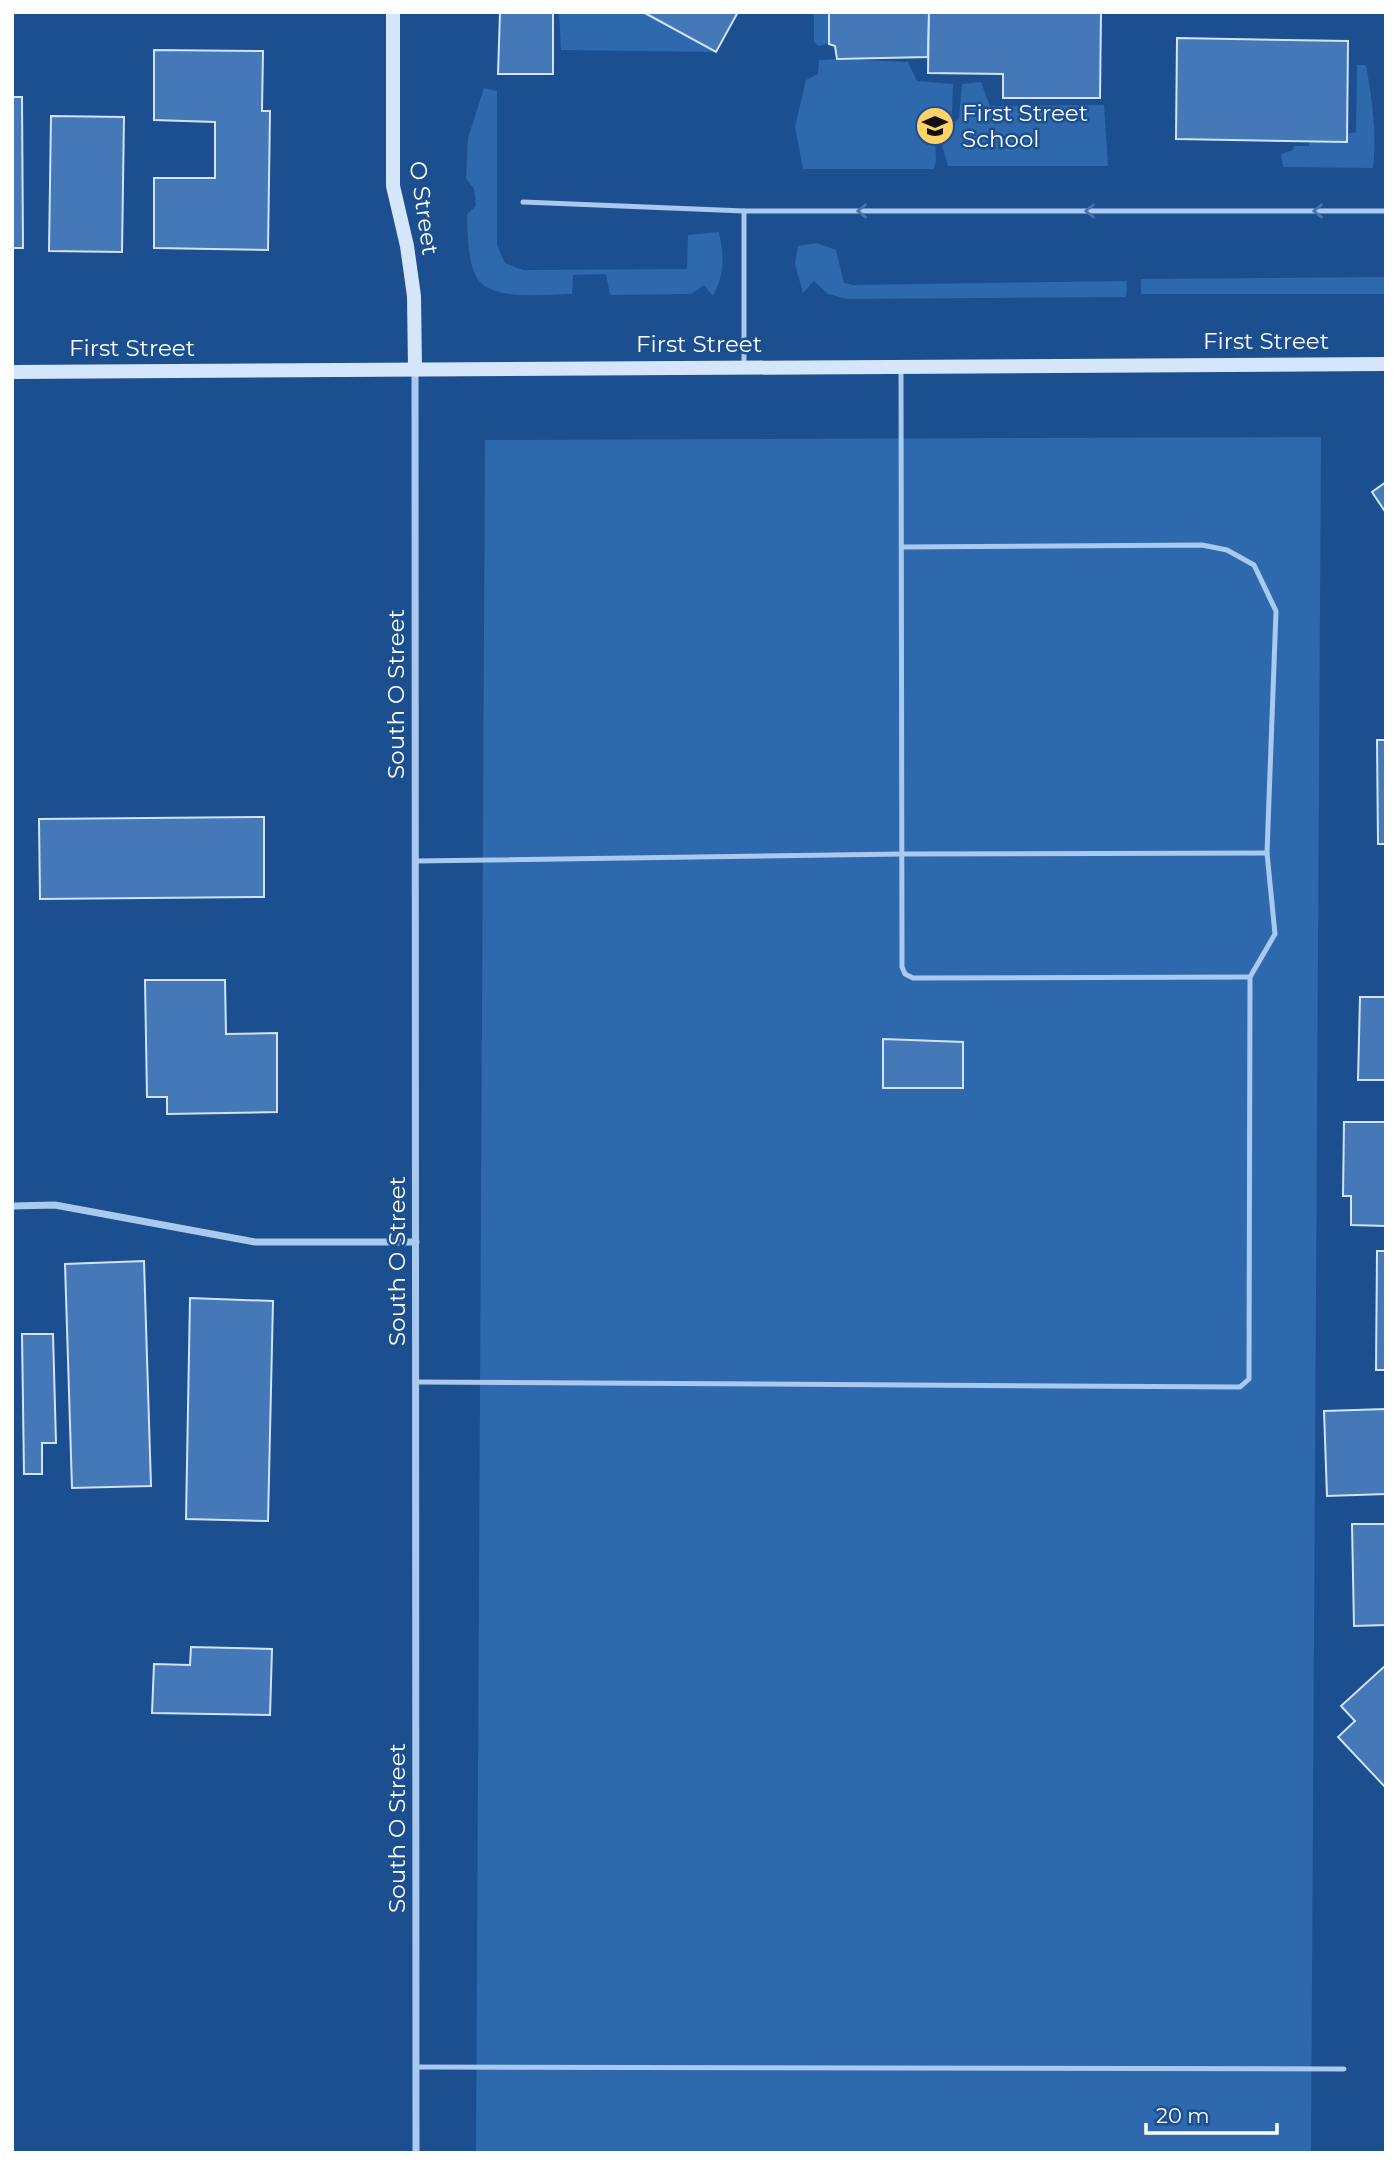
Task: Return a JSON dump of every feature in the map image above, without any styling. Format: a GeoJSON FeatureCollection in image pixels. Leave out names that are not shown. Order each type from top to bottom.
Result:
{"type":"FeatureCollection","features":[{"type":"Feature","properties":{"kind":"street","name":"O Street"},"geometry":{"type":"LineString","coordinates":[[393,12],[393,187],[407,246],[414,296],[415,369]]}},
{"type":"Feature","properties":{"kind":"street","name":"First Street"},"geometry":{"type":"LineString","coordinates":[[12,372],[1386,363]]}},
{"type":"Feature","properties":{"kind":"street","name":"South O Street"},"geometry":{"type":"LineString","coordinates":[[415,369],[416,2153]]}},
{"type":"Feature","properties":{"kind":"street"},"geometry":{"type":"LineString","coordinates":[[12,1206],[55,1205],[255,1242],[416,1242]]}},
{"type":"Feature","properties":{"kind":"lane"},"geometry":{"type":"LineString","coordinates":[[523,202],[744,211],[1386,211]]}},
{"type":"Feature","properties":{"kind":"lane"},"geometry":{"type":"LineString","coordinates":[[744,211],[744,367]]}},
{"type":"Feature","properties":{"kind":"lane"},"geometry":{"type":"LineString","coordinates":[[901,366],[902,967],[905,974],[913,978],[1250,977]]}},
{"type":"Feature","properties":{"kind":"lane"},"geometry":{"type":"LineString","coordinates":[[416,1382],[1240,1387],[1249,1379],[1250,977],[1275,934],[1267,853],[1276,611],[1254,565],[1227,550],[1202,545],[902,547]]}},
{"type":"Feature","properties":{"kind":"lane"},"geometry":{"type":"LineString","coordinates":[[416,861],[902,854],[1267,853]]}},
{"type":"Feature","properties":{"kind":"lane"},"geometry":{"type":"LineString","coordinates":[[416,2067],[1344,2069]]}},
{"type":"Feature","properties":{"kind":"shaded area"},"geometry":{"type":"Polygon","coordinates":[[[559,12],[643,12],[716,52],[561,50],[559,12]]]}},
{"type":"Feature","properties":{"kind":"shaded area"},"geometry":{"type":"Polygon","coordinates":[[[814,12],[829,12],[829,44],[818,46],[814,42],[814,12]]]}},
{"type":"Feature","properties":{"kind":"shaded area"},"geometry":{"type":"Polygon","coordinates":[[[819,60],[908,62],[917,81],[953,84],[952,114],[937,130],[934,169],[803,169],[795,127],[806,80],[818,74],[819,60]]]}},
{"type":"Feature","properties":{"kind":"shaded area"},"geometry":{"type":"Polygon","coordinates":[[[1357,65],[1366,65],[1374,129],[1373,168],[1283,167],[1281,154],[1293,150],[1294,146],[1309,146],[1309,141],[1356,132],[1357,65]]]}},
{"type":"Feature","properties":{"kind":"shaded area"},"geometry":{"type":"Polygon","coordinates":[[[981,82],[990,106],[1104,105],[1108,166],[948,166],[942,145],[946,133],[959,118],[962,84],[981,82]]]}},
{"type":"Feature","properties":{"kind":"shaded area"},"geometry":{"type":"Polygon","coordinates":[[[484,88],[497,91],[497,245],[505,263],[523,270],[687,269],[688,235],[719,232],[722,265],[720,280],[713,296],[704,285],[691,294],[610,295],[606,274],[573,275],[572,294],[518,295],[491,289],[481,283],[472,267],[469,252],[467,214],[476,206],[474,189],[466,178],[468,138],[484,88]]]}},
{"type":"Feature","properties":{"kind":"shaded area"},"geometry":{"type":"Polygon","coordinates":[[[817,243],[836,250],[844,283],[853,285],[1127,281],[1126,297],[847,299],[828,294],[814,281],[803,293],[795,264],[798,246],[817,243]]]}},
{"type":"Feature","properties":{"kind":"shaded area"},"geometry":{"type":"Polygon","coordinates":[[[1386,277],[1386,294],[1141,294],[1141,279],[1386,277]]]}},
{"type":"Feature","properties":{"kind":"shaded area"},"geometry":{"type":"Polygon","coordinates":[[[1321,437],[1311,2153],[476,2153],[485,440],[1321,437]]]}},
{"type":"Feature","properties":{"kind":"building"},"geometry":{"type":"Polygon","coordinates":[[[500,12],[553,12],[553,74],[498,74],[500,12]]]}},
{"type":"Feature","properties":{"kind":"building"},"geometry":{"type":"Polygon","coordinates":[[[643,12],[738,12],[716,52],[643,12]]]}},
{"type":"Feature","properties":{"kind":"building"},"geometry":{"type":"Polygon","coordinates":[[[829,12],[929,12],[928,57],[837,59],[835,46],[829,44],[829,12]]]}},
{"type":"Feature","properties":{"kind":"building"},"geometry":{"type":"Polygon","coordinates":[[[929,12],[1101,12],[1100,98],[1003,98],[1003,74],[928,73],[929,12]]]}},
{"type":"Feature","properties":{"kind":"building"},"geometry":{"type":"Polygon","coordinates":[[[1177,38],[1348,41],[1347,142],[1176,139],[1177,38]]]}},
{"type":"Feature","properties":{"kind":"building"},"geometry":{"type":"Polygon","coordinates":[[[154,50],[263,51],[262,111],[270,111],[268,250],[154,248],[154,178],[215,178],[215,122],[154,120],[154,50]]]}},
{"type":"Feature","properties":{"kind":"building"},"geometry":{"type":"Polygon","coordinates":[[[12,97],[22,97],[23,248],[12,248],[12,97]]]}},
{"type":"Feature","properties":{"kind":"building"},"geometry":{"type":"Polygon","coordinates":[[[51,116],[124,117],[122,252],[49,251],[51,116]]]}},
{"type":"Feature","properties":{"kind":"building"},"geometry":{"type":"Polygon","coordinates":[[[1386,482],[1386,513],[1372,492],[1386,482]]]}},
{"type":"Feature","properties":{"kind":"building"},"geometry":{"type":"Polygon","coordinates":[[[1377,740],[1386,740],[1386,844],[1378,844],[1377,740]]]}},
{"type":"Feature","properties":{"kind":"building"},"geometry":{"type":"Polygon","coordinates":[[[264,817],[264,897],[40,899],[39,819],[264,817]]]}},
{"type":"Feature","properties":{"kind":"building"},"geometry":{"type":"Polygon","coordinates":[[[1386,862],[1386,923],[1385,923],[1386,862]]]}},
{"type":"Feature","properties":{"kind":"building"},"geometry":{"type":"Polygon","coordinates":[[[145,980],[225,980],[226,1034],[277,1033],[277,1112],[167,1114],[167,1097],[147,1097],[145,980]]]}},
{"type":"Feature","properties":{"kind":"building"},"geometry":{"type":"Polygon","coordinates":[[[1360,997],[1386,997],[1386,1080],[1358,1080],[1360,997]]]}},
{"type":"Feature","properties":{"kind":"building"},"geometry":{"type":"Polygon","coordinates":[[[883,1039],[963,1042],[963,1088],[883,1088],[883,1039]]]}},
{"type":"Feature","properties":{"kind":"building"},"geometry":{"type":"Polygon","coordinates":[[[1344,1122],[1386,1122],[1386,1226],[1351,1225],[1351,1196],[1343,1196],[1344,1122]]]}},
{"type":"Feature","properties":{"kind":"building"},"geometry":{"type":"Polygon","coordinates":[[[1377,1251],[1386,1251],[1386,1370],[1376,1370],[1377,1251]]]}},
{"type":"Feature","properties":{"kind":"building"},"geometry":{"type":"Polygon","coordinates":[[[144,1261],[151,1486],[72,1488],[65,1264],[144,1261]]]}},
{"type":"Feature","properties":{"kind":"building"},"geometry":{"type":"Polygon","coordinates":[[[190,1298],[273,1301],[268,1521],[186,1519],[190,1298]]]}},
{"type":"Feature","properties":{"kind":"building"},"geometry":{"type":"Polygon","coordinates":[[[22,1334],[53,1334],[56,1443],[42,1443],[42,1474],[24,1474],[22,1334]]]}},
{"type":"Feature","properties":{"kind":"building"},"geometry":{"type":"Polygon","coordinates":[[[1386,1409],[1386,1494],[1327,1496],[1324,1411],[1386,1409]]]}},
{"type":"Feature","properties":{"kind":"building"},"geometry":{"type":"Polygon","coordinates":[[[1352,1524],[1386,1524],[1386,1625],[1354,1626],[1352,1524]]]}},
{"type":"Feature","properties":{"kind":"building"},"geometry":{"type":"Polygon","coordinates":[[[191,1647],[272,1649],[270,1715],[152,1713],[154,1664],[190,1665],[191,1647]]]}},
{"type":"Feature","properties":{"kind":"building"},"geometry":{"type":"Polygon","coordinates":[[[1386,1665],[1386,1788],[1338,1737],[1355,1721],[1341,1706],[1386,1665]]]}},
{"type":"Feature","properties":{"kind":"place","name":"First Street School"},"geometry":{"type":"Point","coordinates":[935,126]}}]}
